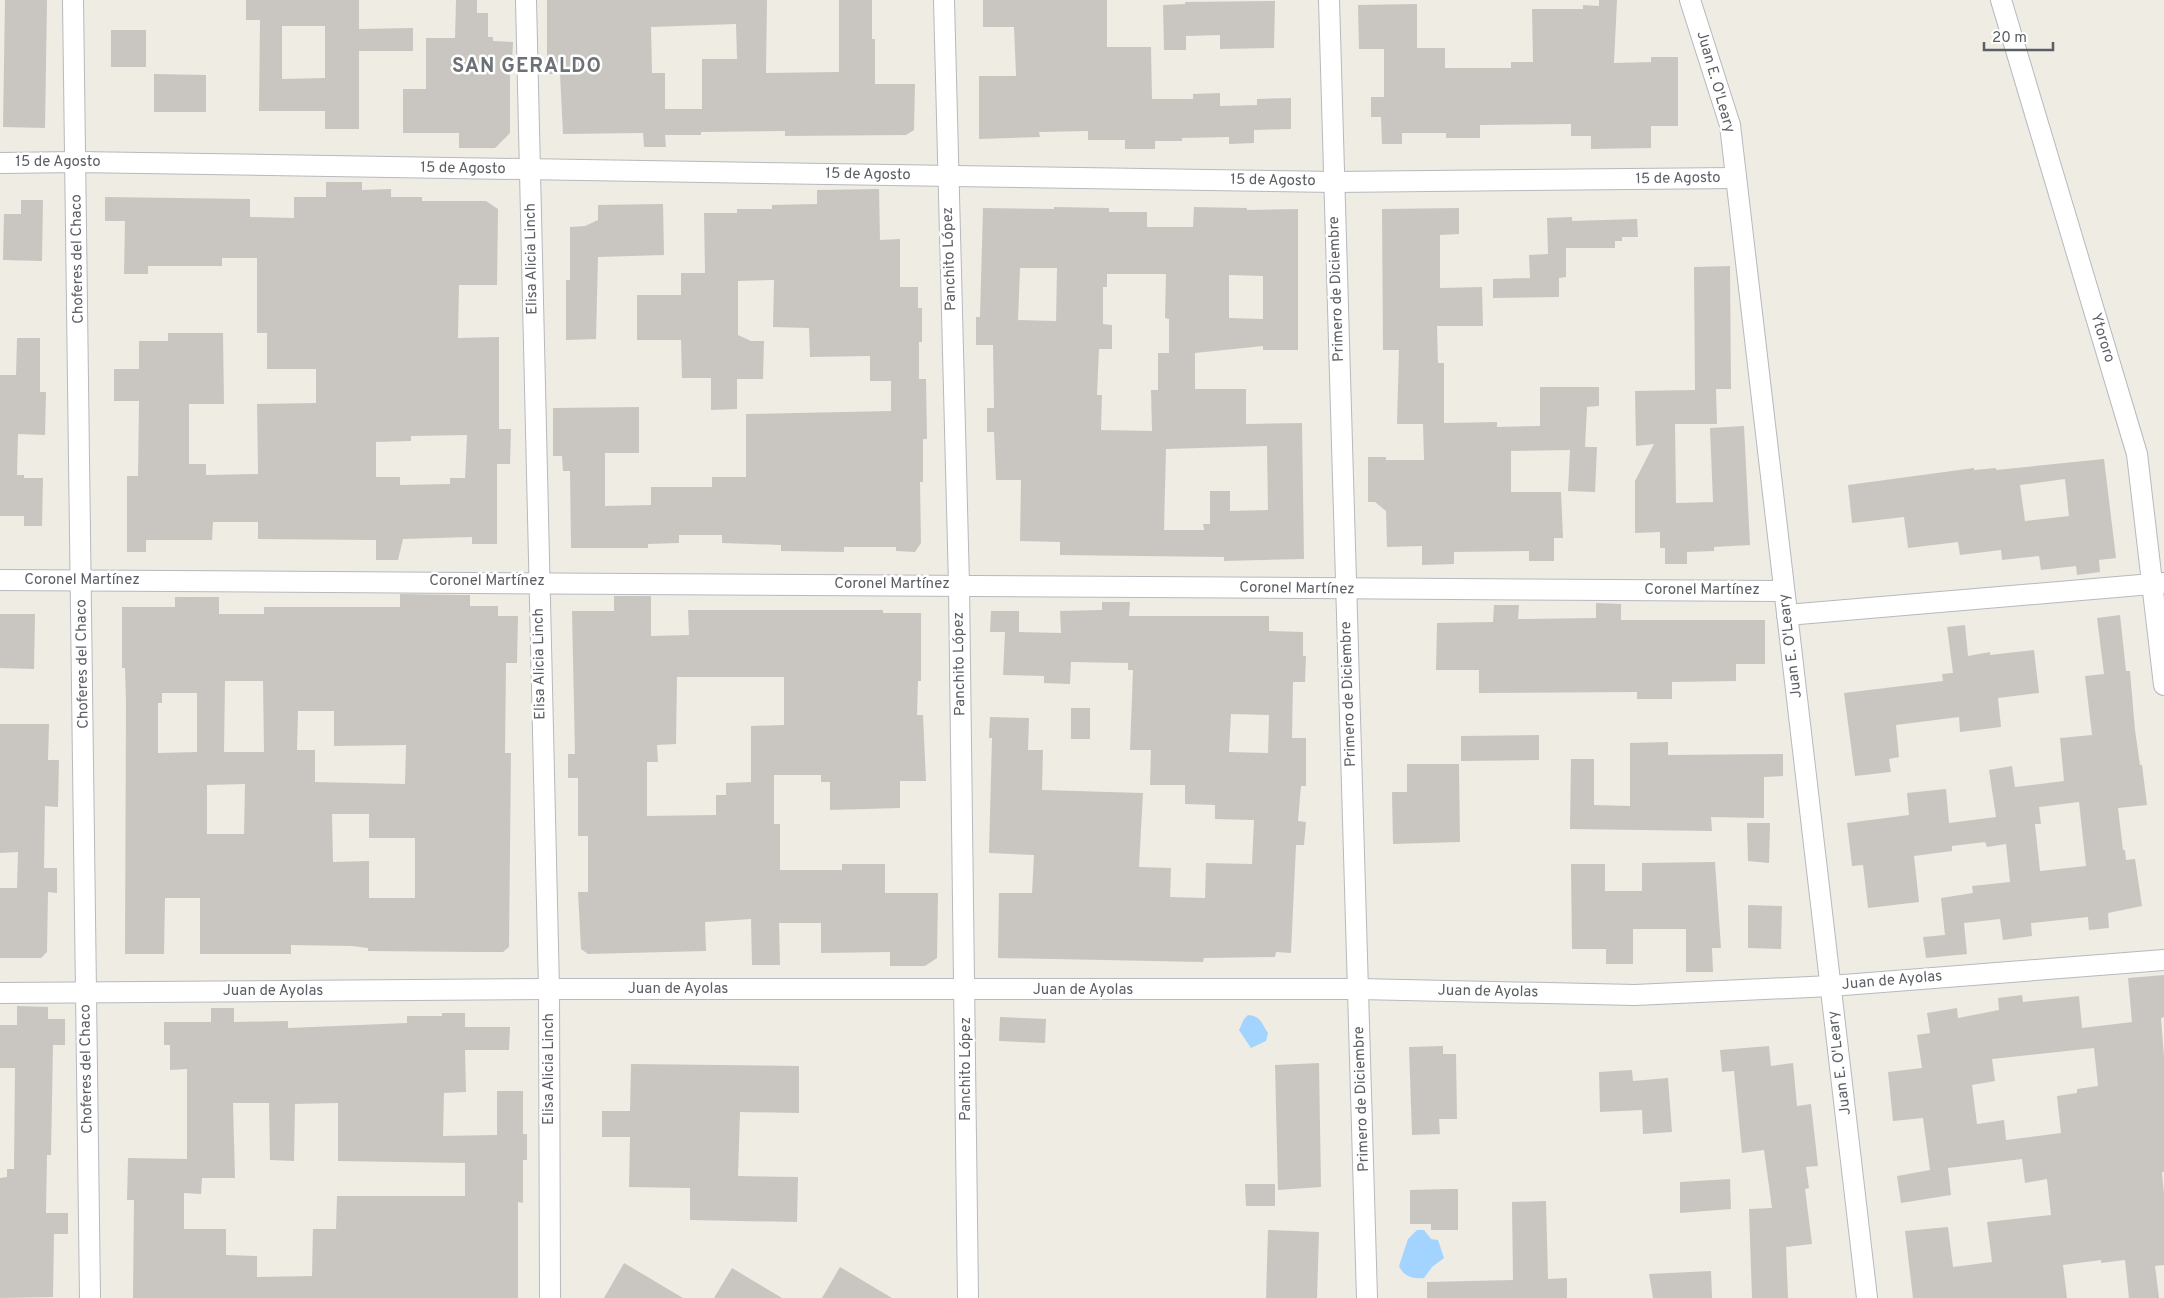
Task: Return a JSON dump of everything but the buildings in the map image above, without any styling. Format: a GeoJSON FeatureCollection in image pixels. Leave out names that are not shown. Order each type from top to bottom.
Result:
{"type":"FeatureCollection","features":[{"type":"Feature","properties":{"kind":"street","name":"Choferes del Chaco"},"geometry":{"type":"LineString","coordinates":[[73,0],[77,162],[90,1298]]}},
{"type":"Feature","properties":{"kind":"street","name":"Elisa Alicia Linch"},"geometry":{"type":"LineString","coordinates":[[526,0],[538,582],[549,989],[550,1298]]}},
{"type":"Feature","properties":{"kind":"street","name":"Panchito López"},"geometry":{"type":"LineString","coordinates":[[944,0],[959,585],[966,990],[968,1298]]}},
{"type":"Feature","properties":{"kind":"street","name":"Primero de Diciembre"},"geometry":{"type":"LineString","coordinates":[[1329,0],[1367,1298]]}},
{"type":"Feature","properties":{"kind":"street","name":"Juan E. O'Leary"},"geometry":{"type":"LineString","coordinates":[[1690,0],[1730,125],[1867,1298]]}},
{"type":"Feature","properties":{"kind":"street","name":"Ytororo"},"geometry":{"type":"LineString","coordinates":[[2001,0],[2137,454],[2158,584],[2164,685]]}},
{"type":"Feature","properties":{"kind":"street","name":"15 de Agosto"},"geometry":{"type":"LineString","coordinates":[[0,163],[77,162],[1334,182],[1736,178]]}},
{"type":"Feature","properties":{"kind":"street","name":"Coronel Martínez"},"geometry":{"type":"LineString","coordinates":[[0,580],[959,585],[1346,590],[1784,590]]}},
{"type":"Feature","properties":{"kind":"street"},"geometry":{"type":"LineString","coordinates":[[1787,615],[2158,584]]}},
{"type":"Feature","properties":{"kind":"street","name":"Juan de Ayolas"},"geometry":{"type":"LineString","coordinates":[[0,993],[549,989],[1359,989],[1635,995],[1831,986],[2164,960]]}},
{"type":"Feature","properties":{"kind":"water"},"geometry":{"type":"Polygon","coordinates":[[[1248,1015],[1258,1018],[1268,1033],[1266,1041],[1251,1048],[1239,1030],[1248,1015]]]}},
{"type":"Feature","properties":{"kind":"water"},"geometry":{"type":"Polygon","coordinates":[[[1417,1230],[1424,1230],[1431,1239],[1438,1240],[1444,1258],[1432,1267],[1424,1278],[1409,1277],[1403,1273],[1399,1266],[1408,1239],[1417,1230]]]}},
{"type":"Feature","properties":{"kind":"district","name":"SAN GERALDO"},"geometry":{"type":"Point","coordinates":[527,67]}}]}
